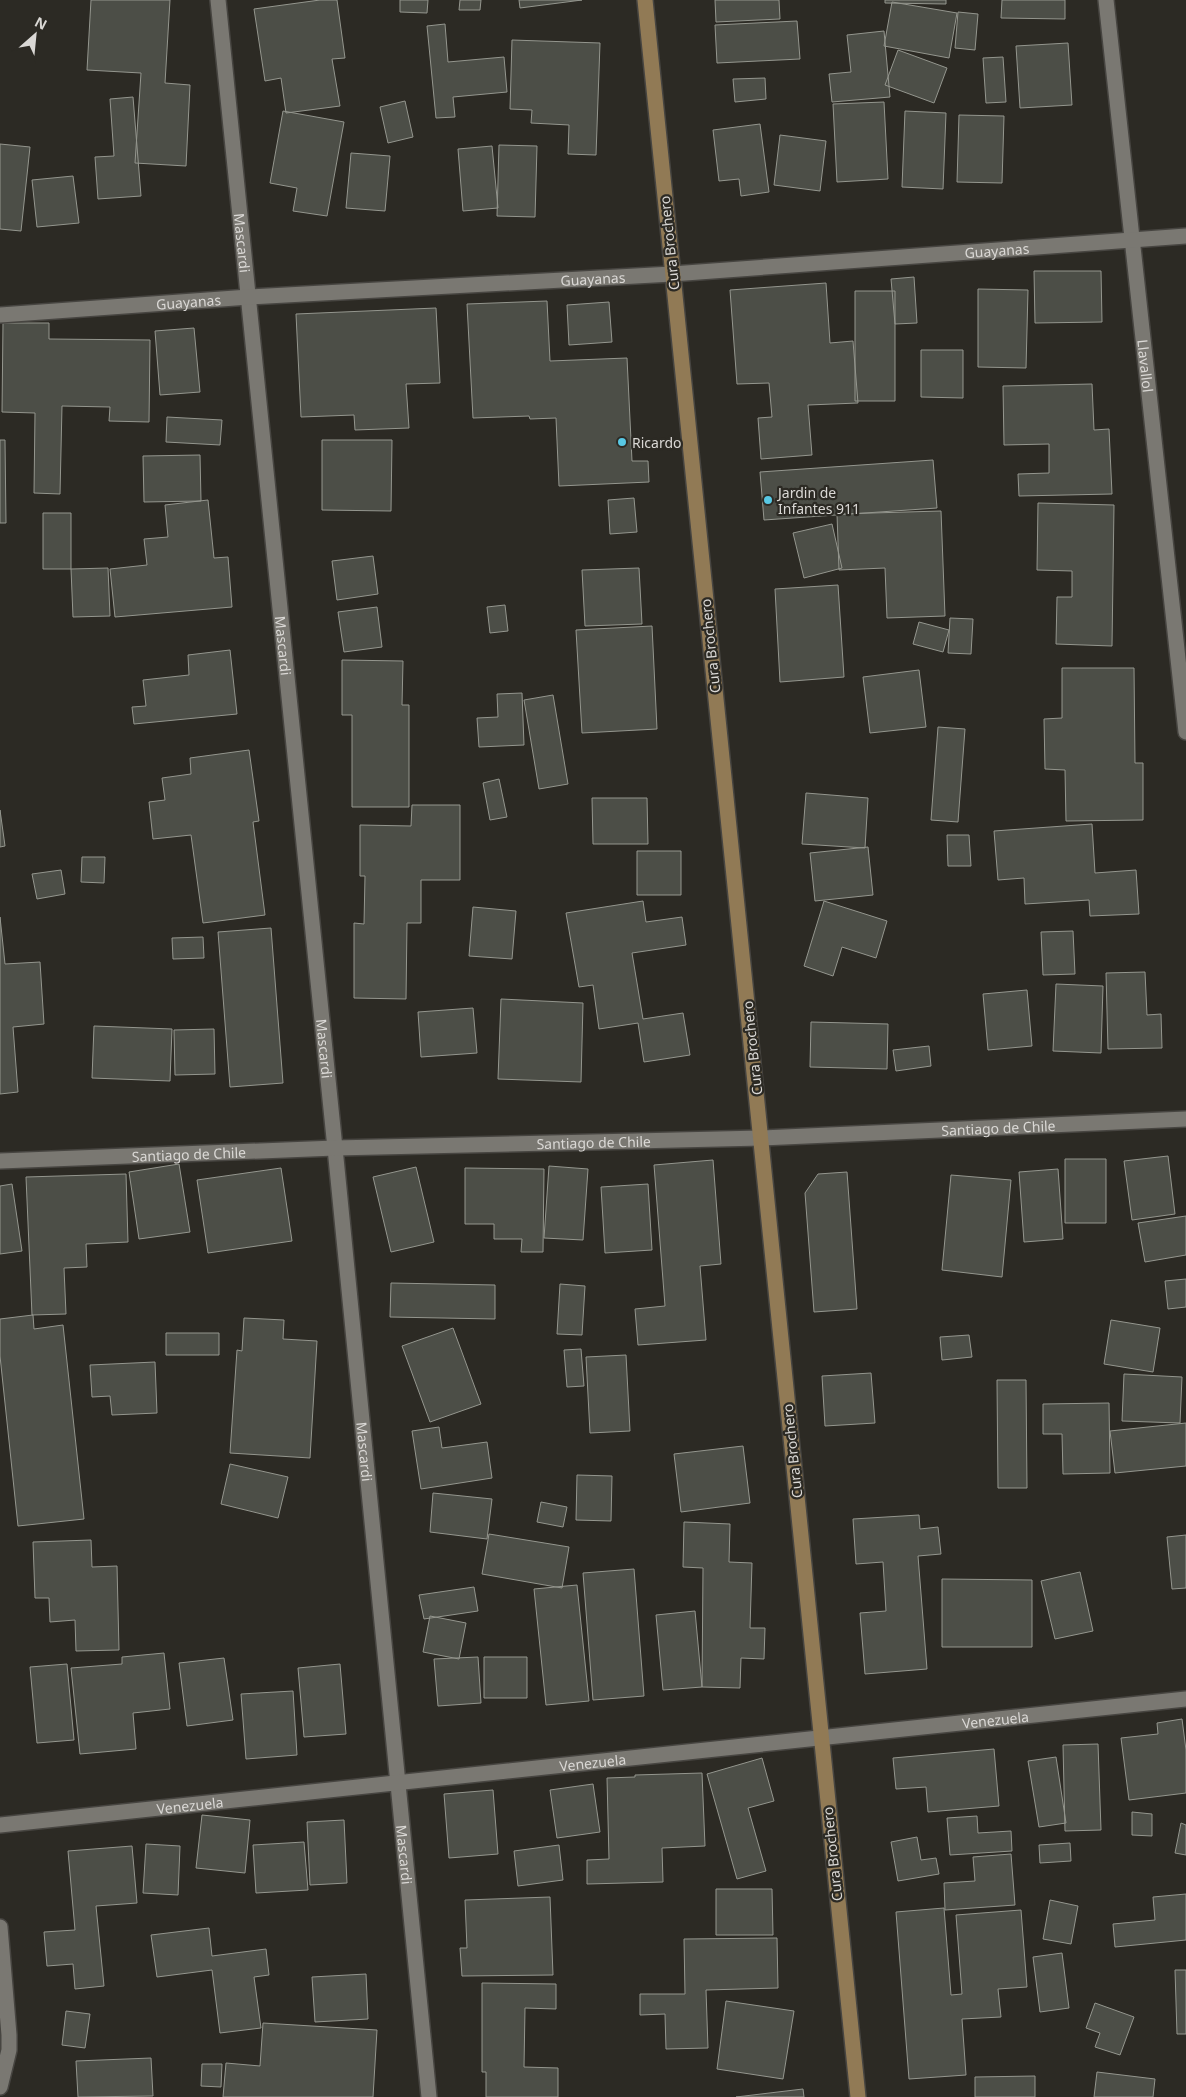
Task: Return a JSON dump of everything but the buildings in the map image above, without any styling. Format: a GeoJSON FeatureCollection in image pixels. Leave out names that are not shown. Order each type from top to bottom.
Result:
{"type":"FeatureCollection","features":[{"type":"Feature","properties":{"kind":"street","name":"Mascardi"},"geometry":{"type":"LineString","coordinates":[[218,0],[429,2097]]}},
{"type":"Feature","properties":{"kind":"street","name":"Cura Brochero"},"geometry":{"type":"LineString","coordinates":[[645,0],[820,1739],[858,2097]]}},
{"type":"Feature","properties":{"kind":"street","name":"Llavallol"},"geometry":{"type":"LineString","coordinates":[[1106,0],[1134,240],[1186,732]]}},
{"type":"Feature","properties":{"kind":"street","name":"Guayanas"},"geometry":{"type":"LineString","coordinates":[[0,315],[249,297],[672,274],[1186,236]]}},
{"type":"Feature","properties":{"kind":"street","name":"Santiago de Chile"},"geometry":{"type":"LineString","coordinates":[[0,1162],[335,1148],[761,1138],[1186,1119]]}},
{"type":"Feature","properties":{"kind":"street","name":"Venezuela"},"geometry":{"type":"LineString","coordinates":[[0,1825],[1186,1699]]}},
{"type":"Feature","properties":{"kind":"street"},"geometry":{"type":"LineString","coordinates":[[0,1927],[10,2035],[9,2050],[0,2087]]}},
{"type":"Feature","properties":{"kind":"place","name":"Ricardo"},"geometry":{"type":"Point","coordinates":[622,442]}},
{"type":"Feature","properties":{"kind":"place","name":"Jardin de Infantes 911"},"geometry":{"type":"Point","coordinates":[768,500]}}]}
